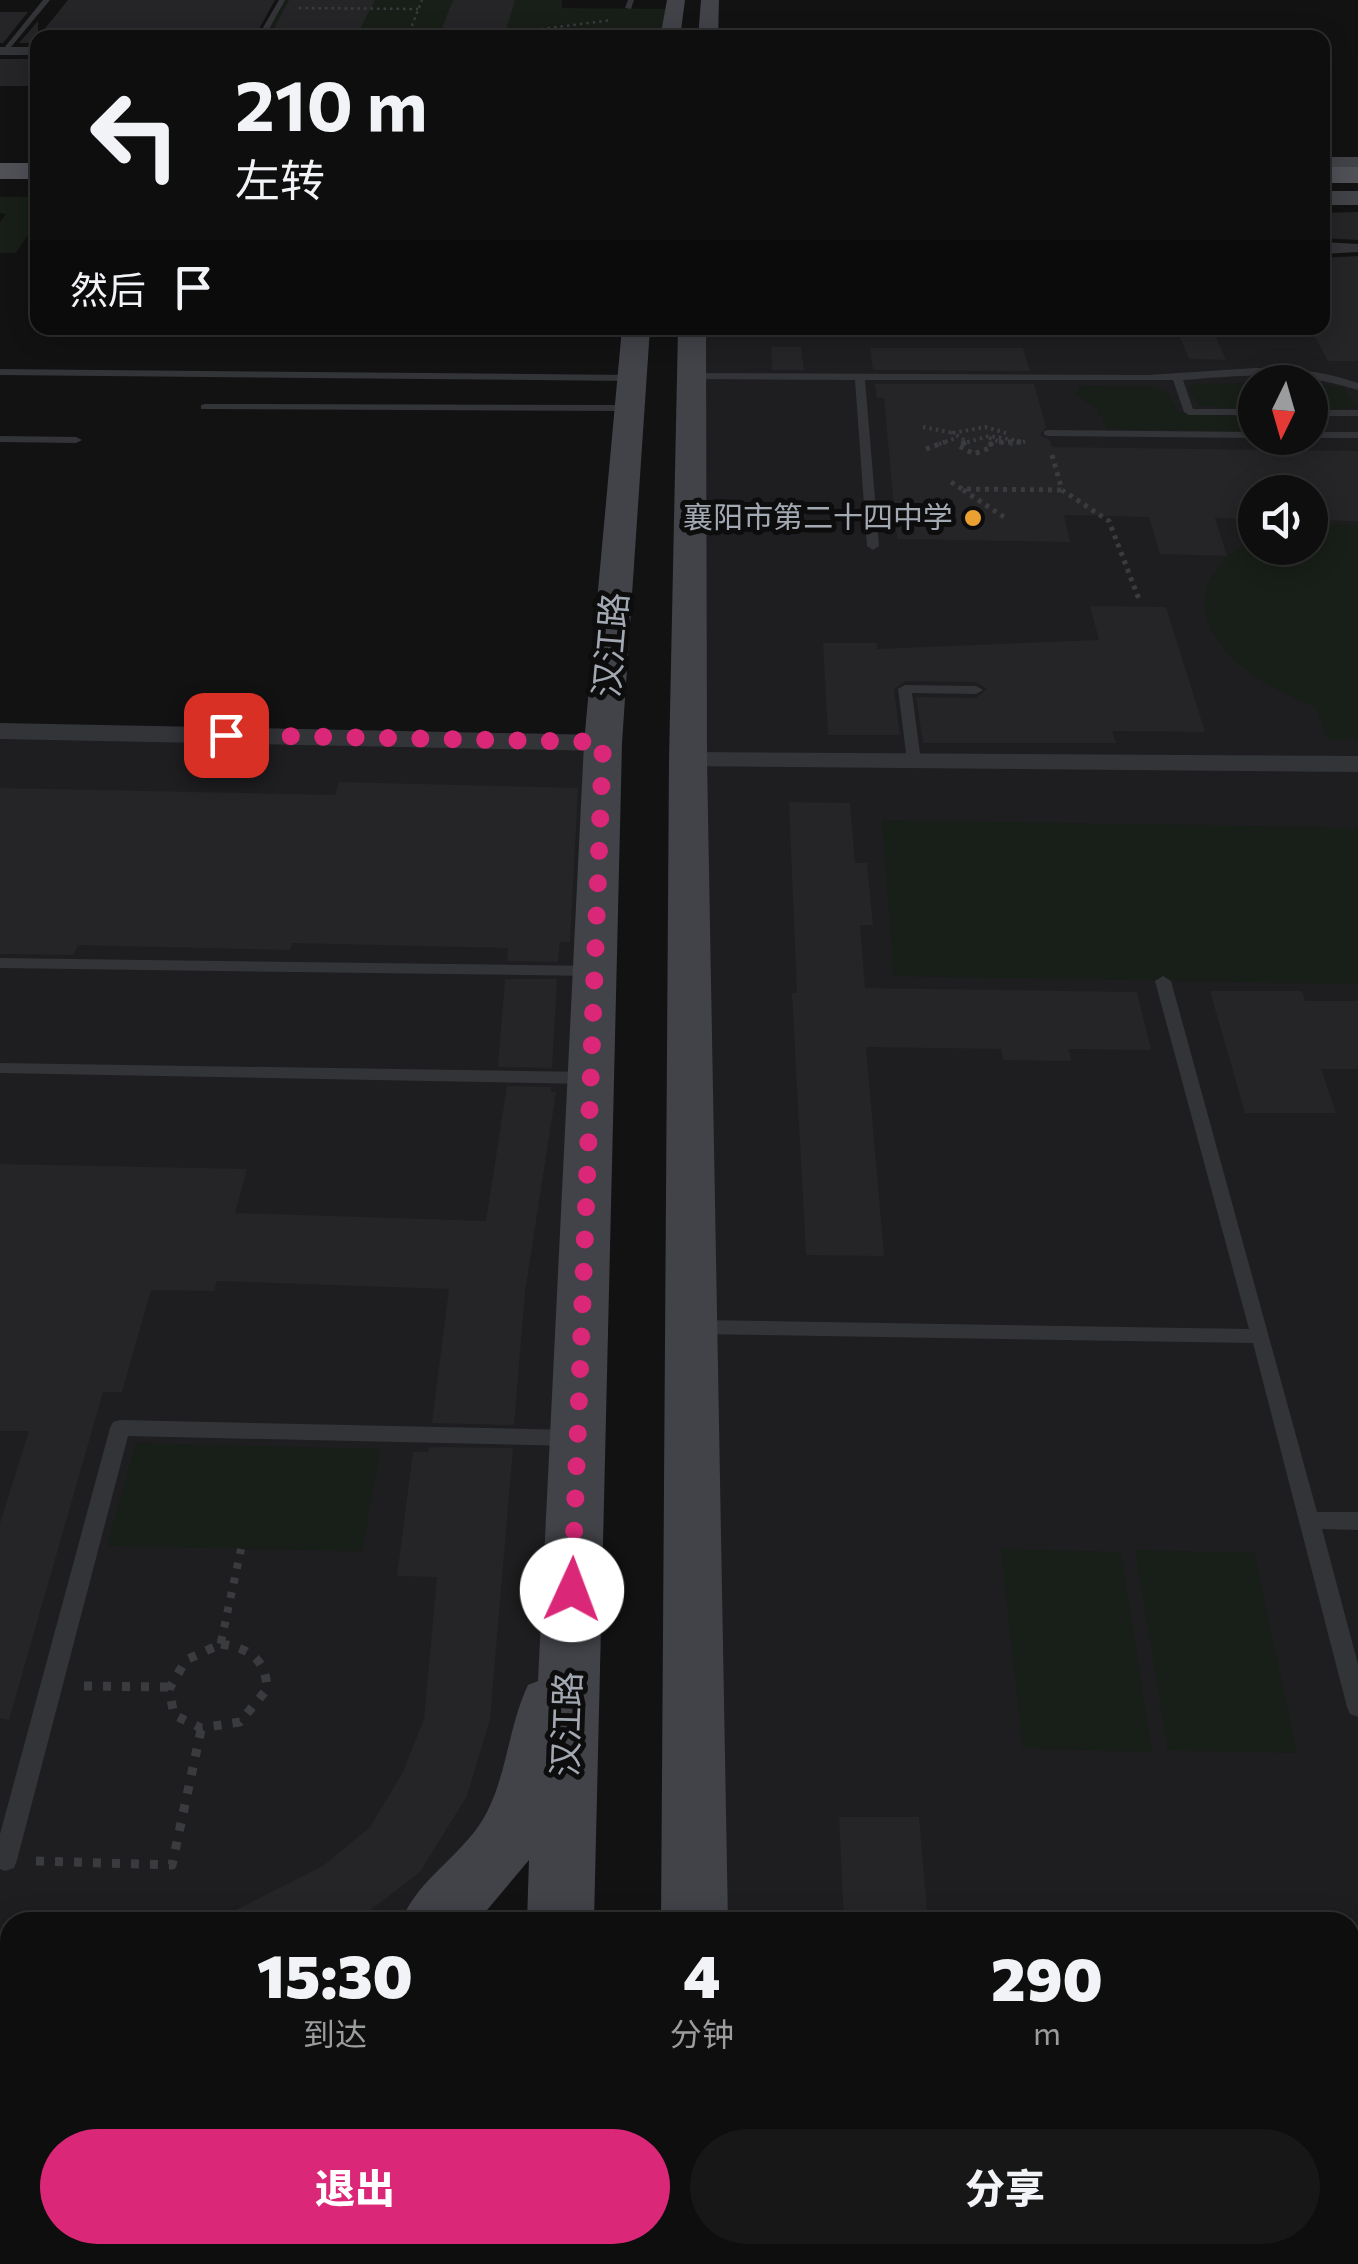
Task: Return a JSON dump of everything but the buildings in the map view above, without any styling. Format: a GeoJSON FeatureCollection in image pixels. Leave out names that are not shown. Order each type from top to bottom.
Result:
{"type":"FeatureCollection","features":[{"type":"Feature","properties":{"kind":"main road"},"geometry":{"type":"LineString","coordinates":[[671,30],[676,0]]}},
{"type":"Feature","properties":{"kind":"main road"},"geometry":{"type":"LineString","coordinates":[[708,30],[710,0]]}},
{"type":"Feature","properties":{"kind":"main road"},"geometry":{"type":"LineString","coordinates":[[1330,164],[1358,164]]}},
{"type":"Feature","properties":{"kind":"main road"},"geometry":{"type":"LineString","coordinates":[[0,171],[30,171]]}},
{"type":"Feature","properties":{"kind":"main road"},"geometry":{"type":"LineString","coordinates":[[1330,175],[1358,175]]}},
{"type":"Feature","properties":{"kind":"main road"},"geometry":{"type":"LineString","coordinates":[[0,186],[30,186]]}},
{"type":"Feature","properties":{"kind":"main road"},"geometry":{"type":"LineString","coordinates":[[1330,191],[1358,194]]}},
{"type":"Feature","properties":{"kind":"main road"},"geometry":{"type":"LineString","coordinates":[[1330,197],[1358,194]]}},
{"type":"Feature","properties":{"kind":"main road","name":"汉江路"},"geometry":{"type":"LineString","coordinates":[[560,1912],[603,742],[635,335]]}},
{"type":"Feature","properties":{"kind":"main road"},"geometry":{"type":"LineString","coordinates":[[692,335],[688,760],[695,1912]]}},
{"type":"Feature","properties":{"kind":"main road"},"geometry":{"type":"LineString","coordinates":[[443,1912],[514,1828],[571,1628]]}},
{"type":"Feature","properties":{"kind":"street"},"geometry":{"type":"LineString","coordinates":[[2,51],[30,51]]}},
{"type":"Feature","properties":{"kind":"street"},"geometry":{"type":"LineString","coordinates":[[1330,248],[1352,248]]}},
{"type":"Feature","properties":{"kind":"street"},"geometry":{"type":"LineString","coordinates":[[0,731],[603,742]]}},
{"type":"Feature","properties":{"kind":"street"},"geometry":{"type":"LineString","coordinates":[[688,760],[1358,764]]}},
{"type":"Feature","properties":{"kind":"lane"},"geometry":{"type":"LineString","coordinates":[[2,51],[48,0]]}},
{"type":"Feature","properties":{"kind":"lane"},"geometry":{"type":"LineString","coordinates":[[265,30],[280,4]]}},
{"type":"Feature","properties":{"kind":"lane"},"geometry":{"type":"LineString","coordinates":[[0,372],[631,393]]}},
{"type":"Feature","properties":{"kind":"lane"},"geometry":{"type":"LineString","coordinates":[[692,376],[1177,378],[1300,372],[1335,376],[1358,387]]}},
{"type":"Feature","properties":{"kind":"lane"},"geometry":{"type":"LineString","coordinates":[[860,376],[874,546]]}},
{"type":"Feature","properties":{"kind":"lane"},"geometry":{"type":"LineString","coordinates":[[1177,378],[1190,412],[1238,412]]}},
{"type":"Feature","properties":{"kind":"lane"},"geometry":{"type":"LineString","coordinates":[[205,407],[631,393]]}},
{"type":"Feature","properties":{"kind":"lane"},"geometry":{"type":"LineString","coordinates":[[1328,413],[1358,413]]}},
{"type":"Feature","properties":{"kind":"lane"},"geometry":{"type":"LineString","coordinates":[[1048,437],[1238,434]]}},
{"type":"Feature","properties":{"kind":"lane"},"geometry":{"type":"LineString","coordinates":[[1328,435],[1358,435]]}},
{"type":"Feature","properties":{"kind":"lane"},"geometry":{"type":"LineString","coordinates":[[0,439],[76,440]]}},
{"type":"Feature","properties":{"kind":"lane"},"geometry":{"type":"LineString","coordinates":[[914,762],[906,689],[976,690]]}},
{"type":"Feature","properties":{"kind":"lane"},"geometry":{"type":"LineString","coordinates":[[0,963],[595,971]]}},
{"type":"Feature","properties":{"kind":"lane"},"geometry":{"type":"LineString","coordinates":[[1163,981],[1358,1707]]}},
{"type":"Feature","properties":{"kind":"lane"},"geometry":{"type":"LineString","coordinates":[[0,1068],[591,1078]]}},
{"type":"Feature","properties":{"kind":"lane"},"geometry":{"type":"LineString","coordinates":[[692,1327],[1261,1336]]}},
{"type":"Feature","properties":{"kind":"lane"},"geometry":{"type":"LineString","coordinates":[[5,1860],[120,1428],[578,1438]]}},
{"type":"Feature","properties":{"kind":"lane"},"geometry":{"type":"LineString","coordinates":[[1309,1520],[1358,1520]]}},
{"type":"Feature","properties":{"kind":"path"},"geometry":{"type":"LineString","coordinates":[[411,30],[422,0]]}},
{"type":"Feature","properties":{"kind":"path"},"geometry":{"type":"LineString","coordinates":[[280,4],[418,9]]}},
{"type":"Feature","properties":{"kind":"path"},"geometry":{"type":"LineString","coordinates":[[534,30],[624,19]]}},
{"type":"Feature","properties":{"kind":"path"},"geometry":{"type":"LineString","coordinates":[[923,427],[958,437],[1007,434]]}},
{"type":"Feature","properties":{"kind":"path"},"geometry":{"type":"LineString","coordinates":[[926,450],[985,428],[1020,441]]}},
{"type":"Feature","properties":{"kind":"path"},"geometry":{"type":"LineString","coordinates":[[958,437],[959,446],[974,454],[992,447],[988,438]]}},
{"type":"Feature","properties":{"kind":"path"},"geometry":{"type":"LineString","coordinates":[[988,438],[1007,445],[1048,437],[1062,490]]}},
{"type":"Feature","properties":{"kind":"path"},"geometry":{"type":"LineString","coordinates":[[950,482],[1007,519]]}},
{"type":"Feature","properties":{"kind":"path"},"geometry":{"type":"LineString","coordinates":[[962,489],[1062,490],[1109,521],[1124,548],[1140,602]]}},
{"type":"Feature","properties":{"kind":"path"},"geometry":{"type":"LineString","coordinates":[[221,1644],[241,1549]]}},
{"type":"Feature","properties":{"kind":"path"},"geometry":{"type":"LineString","coordinates":[[221,1644],[251,1651],[262,1661],[267,1689],[261,1703],[235,1725],[201,1730],[174,1715],[168,1687],[172,1675],[192,1654],[221,1644]]}},
{"type":"Feature","properties":{"kind":"path"},"geometry":{"type":"LineString","coordinates":[[51,1686],[168,1687]]}},
{"type":"Feature","properties":{"kind":"path"},"geometry":{"type":"LineString","coordinates":[[5,1860],[172,1865],[201,1730]]}},
{"type":"Feature","properties":{"kind":"shaded area"},"geometry":{"type":"Polygon","coordinates":[[[282,0],[562,0],[562,8],[675,9],[671,30],[265,30],[282,0]]]}},
{"type":"Feature","properties":{"kind":"shaded area"},"geometry":{"type":"Polygon","coordinates":[[[0,197],[30,197],[30,232],[16,253],[0,253],[0,222],[6,214],[0,213],[0,197]]]}},
{"type":"Feature","properties":{"kind":"shaded area"},"geometry":{"type":"Polygon","coordinates":[[[1358,314],[1358,1912],[695,1912],[688,760],[692,335],[1330,335],[1330,325],[1358,314]]]}},
{"type":"Feature","properties":{"kind":"shaded area"},"geometry":{"type":"Polygon","coordinates":[[[1238,383],[1238,409],[1198,405],[1189,388],[1192,384],[1238,383]]]}},
{"type":"Feature","properties":{"kind":"shaded area"},"geometry":{"type":"Polygon","coordinates":[[[1079,386],[1155,387],[1167,391],[1179,413],[1238,416],[1238,432],[1107,429],[1098,409],[1076,395],[1079,386]]]}},
{"type":"Feature","properties":{"kind":"shaded area"},"geometry":{"type":"Polygon","coordinates":[[[1328,386],[1344,388],[1357,408],[1328,409],[1328,386]]]}},
{"type":"Feature","properties":{"kind":"shaded area"},"geometry":{"type":"Polygon","coordinates":[[[1328,524],[1358,524],[1358,740],[1328,740],[1316,707],[1261,680],[1236,662],[1218,640],[1206,617],[1206,593],[1218,568],[1238,549],[1238,565],[1328,565],[1328,524]]]}},
{"type":"Feature","properties":{"kind":"shaded area"},"geometry":{"type":"Polygon","coordinates":[[[0,731],[603,743],[571,1628],[515,1829],[443,1912],[0,1912],[0,731]]]}},
{"type":"Feature","properties":{"kind":"shaded area"},"geometry":{"type":"Polygon","coordinates":[[[882,820],[1358,828],[1358,984],[894,976],[882,820]]]}},
{"type":"Feature","properties":{"kind":"shaded area"},"geometry":{"type":"Polygon","coordinates":[[[136,1443],[380,1449],[362,1551],[107,1546],[136,1443]]]}},
{"type":"Feature","properties":{"kind":"shaded area"},"geometry":{"type":"Polygon","coordinates":[[[1001,1549],[1121,1552],[1152,1752],[1023,1748],[1001,1549]]]}},
{"type":"Feature","properties":{"kind":"shaded area"},"geometry":{"type":"Polygon","coordinates":[[[1135,1550],[1254,1553],[1297,1753],[1168,1750],[1135,1550]]]}},
{"type":"Feature","properties":{"kind":"place","name":"襄阳市第二十四中学"},"geometry":{"type":"Point","coordinates":[973,518]}},
{"type":"Feature","properties":{"kind":"route"},"geometry":{"type":"LineString","coordinates":[[226,735],[603,742],[572,1590]]}}]}
